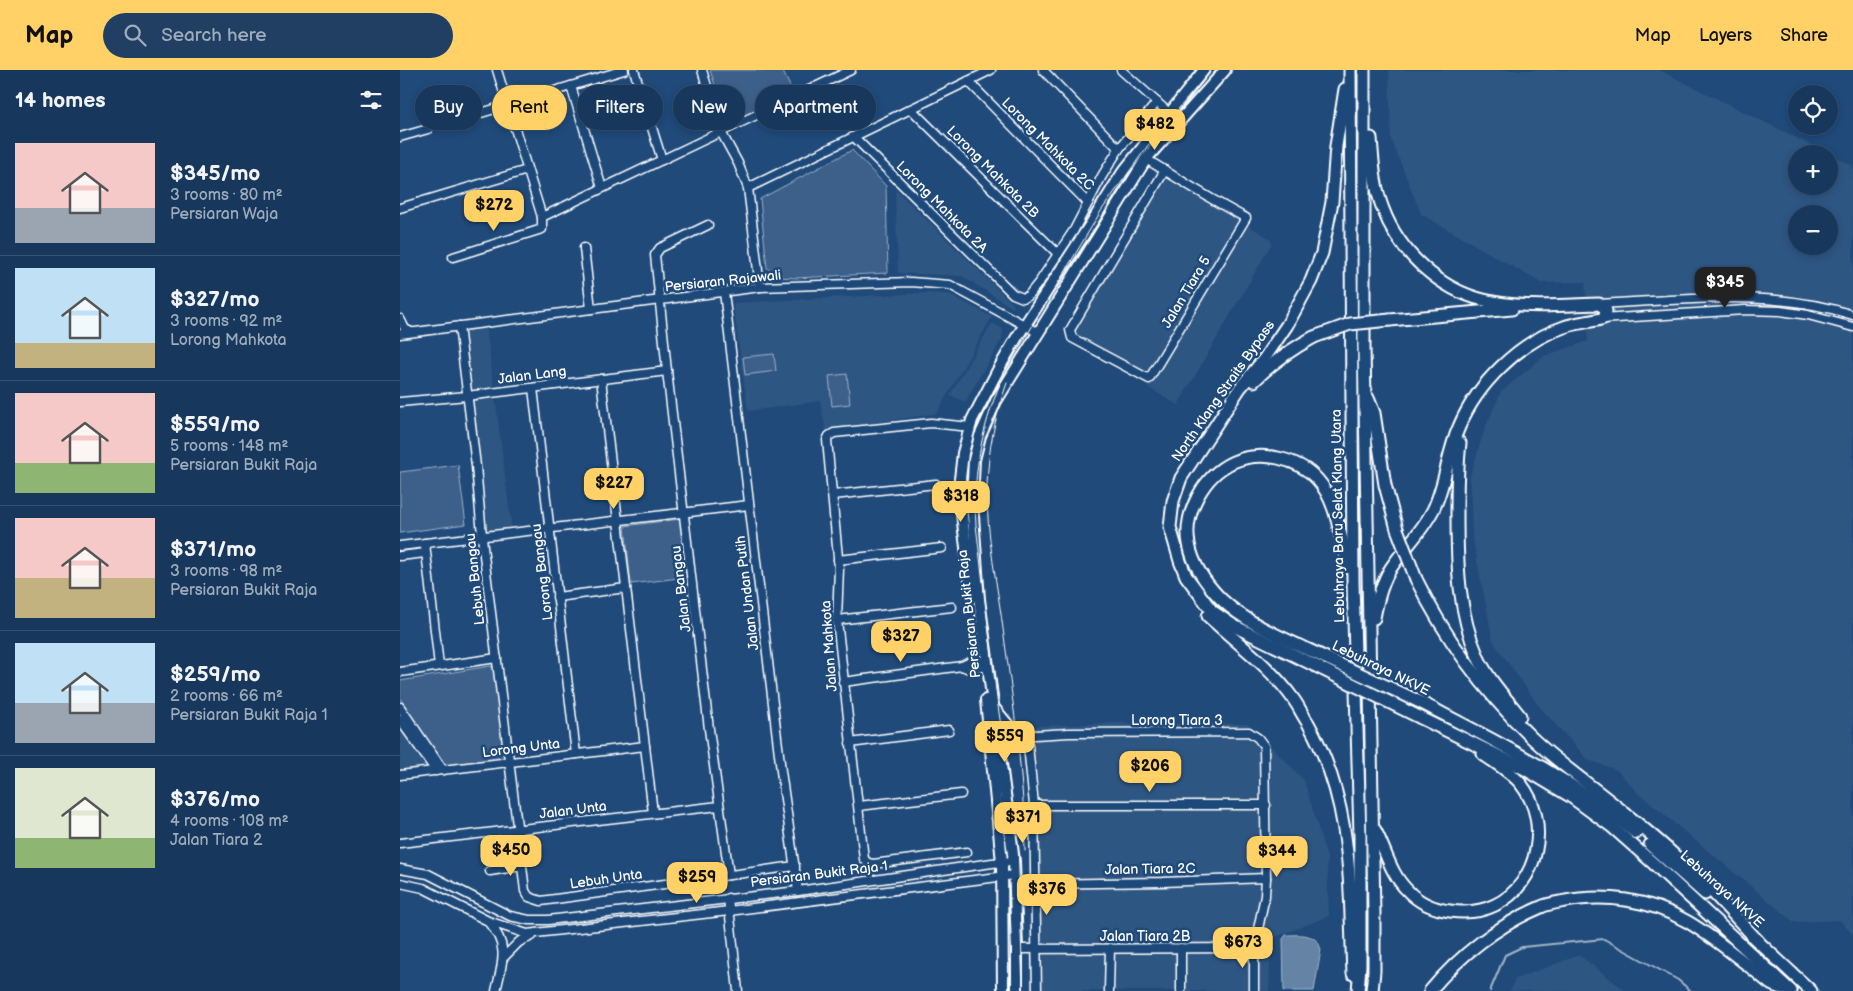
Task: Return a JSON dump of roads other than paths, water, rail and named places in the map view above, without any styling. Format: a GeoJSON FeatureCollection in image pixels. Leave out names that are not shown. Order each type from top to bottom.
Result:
{"type":"FeatureCollection","features":[{"type":"Feature","properties":{"kind":"highway","name":"North Klang Straits Bypass"},"geometry":{"type":"LineString","coordinates":[[1349,70],[1336,146],[1332,202],[1322,252],[1311,281],[1287,325],[1226,408],[1181,478],[1173,501],[1170,527],[1186,576],[1212,611],[1234,626],[1437,725]]}},
{"type":"Feature","properties":{"kind":"highway","name":"Lebuhraya Baru Selat Klang Utara"},"geometry":{"type":"LineString","coordinates":[[1349,70],[1353,582],[1360,854],[1360,965],[1358,991]]}},
{"type":"Feature","properties":{"kind":"highway","name":"Lebuhraya Baru Selat Klang Utara"},"geometry":{"type":"LineString","coordinates":[[1364,70],[1366,392],[1373,826],[1374,971],[1372,991]]}},
{"type":"Feature","properties":{"kind":"highway"},"geometry":{"type":"LineString","coordinates":[[1364,89],[1375,180],[1382,208],[1392,229],[1421,266],[1466,295],[1502,303],[1599,304],[1605,308],[1606,312],[1604,318],[1564,327],[1526,346],[1496,371],[1465,414],[1458,427],[1442,488],[1434,508],[1420,533],[1390,569],[1384,584],[1371,634]]}},
{"type":"Feature","properties":{"kind":"highway"},"geometry":{"type":"LineString","coordinates":[[1226,408],[1276,360],[1297,346],[1350,324],[1505,310],[1538,304]]}},
{"type":"Feature","properties":{"kind":"highway"},"geometry":{"type":"LineString","coordinates":[[1366,392],[1374,413],[1385,485],[1397,528],[1416,579],[1448,636],[1477,677],[1501,705],[1542,746],[1623,811],[1694,873],[1758,942]]}},
{"type":"Feature","properties":{"kind":"highway"},"geometry":{"type":"LineString","coordinates":[[1465,414],[1459,445],[1457,472],[1457,546],[1461,601],[1468,630],[1479,658],[1509,703],[1522,718],[1599,792]]}},
{"type":"Feature","properties":{"kind":"highway","name":"Lebuhraya NKVE"},"geometry":{"type":"LineString","coordinates":[[1353,582],[1334,510],[1324,489],[1317,479],[1296,464],[1283,459],[1259,456],[1246,458],[1232,462],[1221,469],[1202,488],[1193,506],[1188,524],[1189,542],[1193,558],[1206,582],[1228,604],[1251,621],[1422,703],[1531,760],[1571,784],[1626,824],[1811,991]]}},
{"type":"Feature","properties":{"kind":"highway"},"geometry":{"type":"LineString","coordinates":[[1170,527],[1173,557],[1181,579],[1192,598],[1199,608],[1267,668],[1295,701],[1321,747],[1340,805],[1346,839],[1354,991]]}},
{"type":"Feature","properties":{"kind":"highway"},"geometry":{"type":"LineString","coordinates":[[1373,826],[1384,847],[1390,867],[1401,884],[1414,898],[1435,908],[1458,912],[1496,905],[1511,894],[1526,877],[1535,859],[1538,834],[1534,808],[1521,784],[1480,752],[1437,725]]}},
{"type":"Feature","properties":{"kind":"highway"},"geometry":{"type":"LineString","coordinates":[[1437,725],[1533,773],[1570,796],[1611,826],[1760,960],[1791,991]]}},
{"type":"Feature","properties":{"kind":"highway"},"geometry":{"type":"LineString","coordinates":[[1430,991],[1445,973],[1468,952],[1506,926],[1543,906],[1580,898],[1610,897],[1648,904],[1688,921],[1721,943],[1772,984],[1791,991]]}},
{"type":"Feature","properties":{"kind":"main road","name":"Persiaran Bukit Raja"},"geometry":{"type":"LineString","coordinates":[[1003,991],[1002,862],[981,664],[962,515],[960,480],[963,453],[970,427],[998,370],[1024,325],[1123,172],[1204,70]]}},
{"type":"Feature","properties":{"kind":"main road","name":"Persiaran Bukit Raja"},"geometry":{"type":"LineString","coordinates":[[1017,991],[1014,861],[975,559],[972,502],[974,460],[980,436],[996,401],[1146,159],[1225,70]]}},
{"type":"Feature","properties":{"kind":"main road"},"geometry":{"type":"LineString","coordinates":[[993,706],[1022,736],[1000,752]]}},
{"type":"Feature","properties":{"kind":"street"},"geometry":{"type":"LineString","coordinates":[[497,70],[501,85]]}},
{"type":"Feature","properties":{"kind":"street"},"geometry":{"type":"LineString","coordinates":[[567,87],[624,70]]}},
{"type":"Feature","properties":{"kind":"street"},"geometry":{"type":"LineString","coordinates":[[634,70],[662,160]]}},
{"type":"Feature","properties":{"kind":"street"},"geometry":{"type":"LineString","coordinates":[[702,70],[721,132],[738,163],[748,188],[760,287]]}},
{"type":"Feature","properties":{"kind":"street"},"geometry":{"type":"LineString","coordinates":[[542,217],[851,70]]}},
{"type":"Feature","properties":{"kind":"street"},"geometry":{"type":"LineString","coordinates":[[748,188],[991,70]]}},
{"type":"Feature","properties":{"kind":"street"},"geometry":{"type":"LineString","coordinates":[[1043,70],[1119,149]]}},
{"type":"Feature","properties":{"kind":"street"},"geometry":{"type":"LineString","coordinates":[[1121,70],[1169,113]]}},
{"type":"Feature","properties":{"kind":"street","name":"Lorong Mahkota 2C"},"geometry":{"type":"LineString","coordinates":[[968,81],[1088,203]]}},
{"type":"Feature","properties":{"kind":"street"},"geometry":{"type":"LineString","coordinates":[[571,86],[602,188]]}},
{"type":"Feature","properties":{"kind":"street"},"geometry":{"type":"LineString","coordinates":[[1058,254],[1074,230],[1119,149],[1157,102]]}},
{"type":"Feature","properties":{"kind":"street","name":"Lorong Mahkota 2B"},"geometry":{"type":"LineString","coordinates":[[911,109],[1058,254]]}},
{"type":"Feature","properties":{"kind":"street"},"geometry":{"type":"LineString","coordinates":[[400,137],[424,130]]}},
{"type":"Feature","properties":{"kind":"street"},"geometry":{"type":"LineString","coordinates":[[453,257],[542,229],[542,217],[515,130]]}},
{"type":"Feature","properties":{"kind":"street","name":"Lorong Mahkota 2A"},"geometry":{"type":"LineString","coordinates":[[854,137],[1013,294],[1023,298],[1028,296],[1058,254]]}},
{"type":"Feature","properties":{"kind":"street"},"geometry":{"type":"LineString","coordinates":[[1146,159],[1165,170]]}},
{"type":"Feature","properties":{"kind":"street"},"geometry":{"type":"LineString","coordinates":[[400,208],[527,170]]}},
{"type":"Feature","properties":{"kind":"street","name":"Jalan Tiara 5"},"geometry":{"type":"LineString","coordinates":[[1165,170],[1192,188],[1246,218],[1149,379],[1072,338],[1070,330],[1165,170]]}},
{"type":"Feature","properties":{"kind":"street","name":"Jalan Bangau"},"geometry":{"type":"LineString","coordinates":[[708,225],[660,248],[655,255],[666,371],[729,875]]}},
{"type":"Feature","properties":{"kind":"street"},"geometry":{"type":"LineString","coordinates":[[584,248],[591,309]]}},
{"type":"Feature","properties":{"kind":"street","name":"Persiaran Rajawali"},"geometry":{"type":"LineString","coordinates":[[400,334],[760,287],[911,282],[950,285],[1039,333]]}},
{"type":"Feature","properties":{"kind":"street","name":"Jalan Undan Putih"},"geometry":{"type":"LineString","coordinates":[[724,292],[781,771],[798,891]]}},
{"type":"Feature","properties":{"kind":"street"},"geometry":{"type":"LineString","coordinates":[[1599,304],[1756,297],[1807,302],[1853,315]]}},
{"type":"Feature","properties":{"kind":"street"},"geometry":{"type":"LineString","coordinates":[[1601,319],[1745,310],[1780,311],[1808,315],[1853,327]]}},
{"type":"Feature","properties":{"kind":"street"},"geometry":{"type":"LineString","coordinates":[[400,319],[405,329],[412,332]]}},
{"type":"Feature","properties":{"kind":"street","name":"Lebuh Bangau"},"geometry":{"type":"LineString","coordinates":[[459,326],[521,866],[525,891],[529,897],[541,901]]}},
{"type":"Feature","properties":{"kind":"street","name":"Jalan Lang"},"geometry":{"type":"LineString","coordinates":[[400,402],[467,396],[666,371]]}},
{"type":"Feature","properties":{"kind":"street"},"geometry":{"type":"LineString","coordinates":[[601,379],[653,813]]}},
{"type":"Feature","properties":{"kind":"street","name":"Lorong Bangau"},"geometry":{"type":"LineString","coordinates":[[533,388],[576,754]]}},
{"type":"Feature","properties":{"kind":"street","name":"Jalan Mahkota"},"geometry":{"type":"LineString","coordinates":[[967,852],[873,864],[868,863],[864,859],[837,620],[838,560],[827,440],[834,433],[931,423],[970,427]]}},
{"type":"Feature","properties":{"kind":"street"},"geometry":{"type":"LineString","coordinates":[[833,495],[936,484]]}},
{"type":"Feature","properties":{"kind":"street"},"geometry":{"type":"LineString","coordinates":[[400,546],[750,505]]}},
{"type":"Feature","properties":{"kind":"street"},"geometry":{"type":"LineString","coordinates":[[425,543],[439,666]]}},
{"type":"Feature","properties":{"kind":"street"},"geometry":{"type":"LineString","coordinates":[[838,560],[942,548]]}},
{"type":"Feature","properties":{"kind":"street"},"geometry":{"type":"LineString","coordinates":[[400,556],[425,553]]}},
{"type":"Feature","properties":{"kind":"street"},"geometry":{"type":"LineString","coordinates":[[557,597],[626,588]]}},
{"type":"Feature","properties":{"kind":"street"},"geometry":{"type":"LineString","coordinates":[[837,620],[952,606]]}},
{"type":"Feature","properties":{"kind":"street"},"geometry":{"type":"LineString","coordinates":[[400,672],[497,658]]}},
{"type":"Feature","properties":{"kind":"street"},"geometry":{"type":"LineString","coordinates":[[843,682],[962,666],[969,669],[981,664]]}},
{"type":"Feature","properties":{"kind":"street"},"geometry":{"type":"LineString","coordinates":[[400,707],[440,770]]}},
{"type":"Feature","properties":{"kind":"street"},"geometry":{"type":"LineString","coordinates":[[400,720],[440,770]]}},
{"type":"Feature","properties":{"kind":"street"},"geometry":{"type":"LineString","coordinates":[[850,743],[949,730]]}},
{"type":"Feature","properties":{"kind":"street","name":"Lorong Tiara 3"},"geometry":{"type":"LineString","coordinates":[[1022,736],[1069,732],[1249,732],[1258,738],[1264,746],[1266,878],[1265,896],[1254,948],[1254,991]]}},
{"type":"Feature","properties":{"kind":"street"},"geometry":{"type":"LineString","coordinates":[[1022,736],[1034,805],[1037,991]]}},
{"type":"Feature","properties":{"kind":"street","name":"Lorong Unta"},"geometry":{"type":"LineString","coordinates":[[400,775],[645,746]]}},
{"type":"Feature","properties":{"kind":"street"},"geometry":{"type":"LineString","coordinates":[[859,806],[961,794]]}},
{"type":"Feature","properties":{"kind":"street"},"geometry":{"type":"LineString","coordinates":[[1034,805],[1266,804]]}},
{"type":"Feature","properties":{"kind":"street","name":"Jalan Unta"},"geometry":{"type":"LineString","coordinates":[[400,843],[720,806]]}},
{"type":"Feature","properties":{"kind":"street","name":"Persiaran Bukit Raja 1"},"geometry":{"type":"LineString","coordinates":[[400,869],[428,874],[510,916],[529,920],[548,920],[798,891],[1014,861]]}},
{"type":"Feature","properties":{"kind":"street"},"geometry":{"type":"LineString","coordinates":[[490,871],[521,866]]}},
{"type":"Feature","properties":{"kind":"street","name":"Lebuh Unta"},"geometry":{"type":"LineString","coordinates":[[541,901],[795,866]]}},
{"type":"Feature","properties":{"kind":"street","name":"Persiaran Bukit Raja 1"},"geometry":{"type":"LineString","coordinates":[[400,883],[423,888],[488,921],[519,932],[539,934],[1014,875]]}},
{"type":"Feature","properties":{"kind":"street","name":"Jalan Tiara 2C"},"geometry":{"type":"LineString","coordinates":[[1035,884],[1266,878]]}},
{"type":"Feature","properties":{"kind":"street"},"geometry":{"type":"LineString","coordinates":[[728,898],[738,991]]}},
{"type":"Feature","properties":{"kind":"street"},"geometry":{"type":"LineString","coordinates":[[488,921],[502,941],[503,958],[496,991]]}},
{"type":"Feature","properties":{"kind":"street"},"geometry":{"type":"LineString","coordinates":[[503,958],[519,942],[539,934]]}},
{"type":"Feature","properties":{"kind":"street"},"geometry":{"type":"LineString","coordinates":[[1109,991],[1110,948]]}},
{"type":"Feature","properties":{"kind":"street"},"geometry":{"type":"LineString","coordinates":[[1181,948],[1181,991]]}},
{"type":"Feature","properties":{"kind":"street","name":"Jalan Tiara 2B"},"geometry":{"type":"LineString","coordinates":[[1017,949],[1254,948]]}},
{"type":"Feature","properties":{"kind":"waterway"},"geometry":{"type":"LineString","coordinates":[[1490,991],[1505,955],[1522,947],[1604,939],[1678,980],[1691,991]]}},
{"type":"Feature","properties":{"kind":"tram line"},"geometry":{"type":"LineString","coordinates":[[1023,991],[1018,842],[997,699],[976,525],[976,485],[981,447],[991,409],[1005,372],[1101,211],[1149,144],[1211,70]]}},
{"type":"Feature","properties":{"kind":"tram line"},"geometry":{"type":"LineString","coordinates":[[1007,383],[999,408],[991,447],[987,505],[990,543],[1018,744],[1023,797],[1025,851]]}}]}
